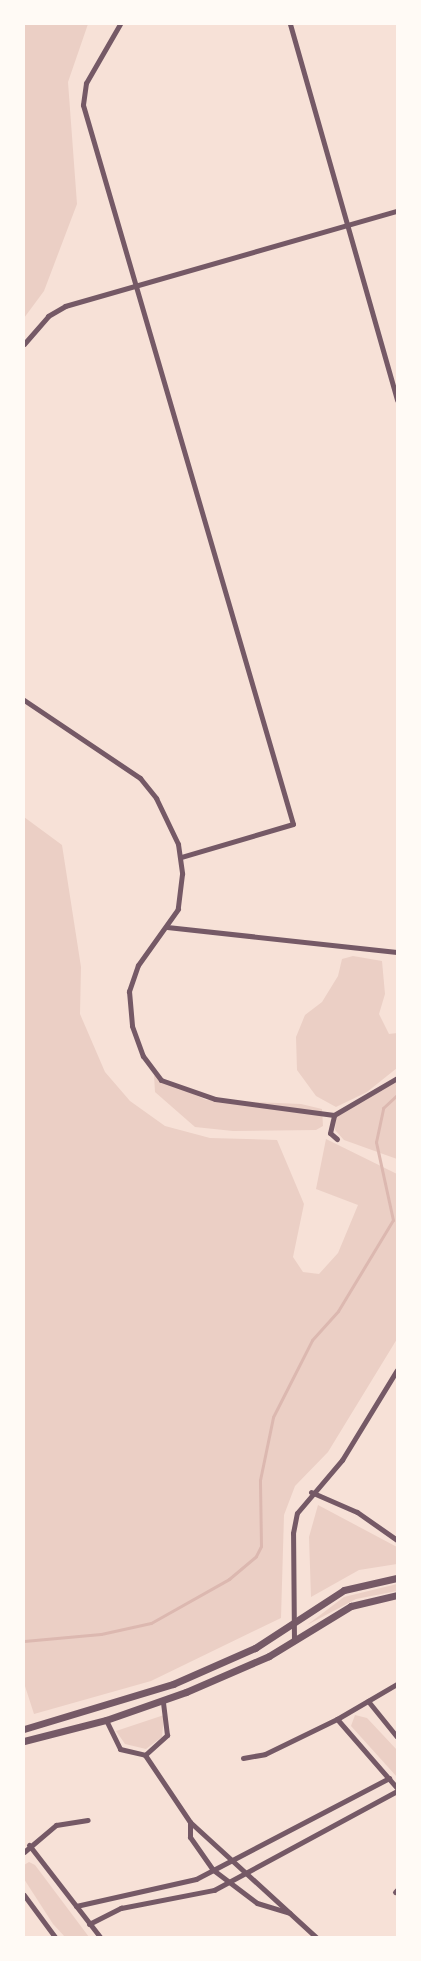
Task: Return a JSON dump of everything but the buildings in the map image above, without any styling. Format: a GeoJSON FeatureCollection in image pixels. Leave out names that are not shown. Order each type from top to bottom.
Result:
{"type":"FeatureCollection","features":[{"type":"Feature","properties":{"kind":"street"},"geometry":{"type":"LineString","coordinates":[[120,24],[86,83],[82,99],[135,288],[293,824],[181,857]]}},
{"type":"Feature","properties":{"kind":"street"},"geometry":{"type":"LineString","coordinates":[[290,24],[397,400]]}},
{"type":"Feature","properties":{"kind":"street"},"geometry":{"type":"LineString","coordinates":[[24,344],[56,310],[397,211]]}},
{"type":"Feature","properties":{"kind":"street"},"geometry":{"type":"LineString","coordinates":[[24,700],[140,778],[156,798],[181,857],[179,902],[167,927],[138,965],[129,998],[136,1043],[161,1080],[215,1099],[334,1115],[397,1078]]}},
{"type":"Feature","properties":{"kind":"street"},"geometry":{"type":"LineString","coordinates":[[167,927],[397,952]]}},
{"type":"Feature","properties":{"kind":"street"},"geometry":{"type":"LineString","coordinates":[[334,1115],[330,1133],[337,1139]]}},
{"type":"Feature","properties":{"kind":"street"},"geometry":{"type":"LineString","coordinates":[[294,1641],[292,1626],[294,1526],[311,1492],[342,1460],[397,1370]]}},
{"type":"Feature","properties":{"kind":"street"},"geometry":{"type":"LineString","coordinates":[[311,1492],[357,1512],[397,1540]]}},
{"type":"Feature","properties":{"kind":"street"},"geometry":{"type":"LineString","coordinates":[[24,1729],[164,1687],[255,1648],[292,1626],[344,1590],[397,1578]]}},
{"type":"Feature","properties":{"kind":"street"},"geometry":{"type":"LineString","coordinates":[[24,1741],[106,1720],[163,1701],[294,1641],[351,1606],[397,1595]]}},
{"type":"Feature","properties":{"kind":"street"},"geometry":{"type":"LineString","coordinates":[[243,1758],[265,1754],[337,1719],[397,1684]]}},
{"type":"Feature","properties":{"kind":"street"},"geometry":{"type":"LineString","coordinates":[[146,1755],[167,1735],[163,1701]]}},
{"type":"Feature","properties":{"kind":"street"},"geometry":{"type":"LineString","coordinates":[[368,1701],[397,1737]]}},
{"type":"Feature","properties":{"kind":"street"},"geometry":{"type":"LineString","coordinates":[[89,1924],[107,1912],[214,1890],[245,1870],[397,1790],[389,1778],[337,1719]]}},
{"type":"Feature","properties":{"kind":"street"},"geometry":{"type":"LineString","coordinates":[[106,1720],[120,1749],[146,1755],[190,1822],[245,1870],[316,1937]]}},
{"type":"Feature","properties":{"kind":"street"},"geometry":{"type":"LineString","coordinates":[[76,1906],[196,1879],[389,1778]]}},
{"type":"Feature","properties":{"kind":"street"},"geometry":{"type":"LineString","coordinates":[[24,1852],[29,1845],[56,1825],[88,1820]]}},
{"type":"Feature","properties":{"kind":"street"},"geometry":{"type":"LineString","coordinates":[[190,1822],[190,1838],[212,1869],[226,1882],[257,1903],[292,1914]]}},
{"type":"Feature","properties":{"kind":"street"},"geometry":{"type":"LineString","coordinates":[[29,1845],[100,1937]]}},
{"type":"Feature","properties":{"kind":"street"},"geometry":{"type":"LineString","coordinates":[[24,1894],[53,1936]]}},
{"type":"Feature","properties":{"kind":"shaded area"},"geometry":{"type":"Polygon","coordinates":[[[24,24],[88,24],[68,82],[77,204],[44,291],[24,318],[24,24]]]}},
{"type":"Feature","properties":{"kind":"shaded area"},"geometry":{"type":"Polygon","coordinates":[[[24,817],[62,845],[81,967],[80,1014],[105,1072],[130,1101],[165,1126],[210,1138],[277,1140],[304,1204],[293,1257],[303,1272],[319,1274],[338,1253],[358,1205],[316,1189],[326,1139],[397,1174],[397,1339],[328,1452],[295,1486],[284,1515],[281,1618],[151,1681],[34,1714],[24,1683],[24,817]]]}},
{"type":"Feature","properties":{"kind":"shaded area"},"geometry":{"type":"Polygon","coordinates":[[[353,956],[382,961],[385,994],[379,1014],[389,1034],[397,1033],[397,1068],[367,1092],[336,1107],[316,1096],[297,1070],[296,1037],[305,1015],[322,1002],[338,976],[342,959],[353,956]]]}},
{"type":"Feature","properties":{"kind":"shaded area"},"geometry":{"type":"Polygon","coordinates":[[[154,1075],[206,1100],[301,1104],[322,1109],[323,1126],[316,1130],[233,1131],[195,1127],[155,1092],[154,1075]]]}},
{"type":"Feature","properties":{"kind":"shaded area"},"geometry":{"type":"Polygon","coordinates":[[[397,1079],[397,1159],[344,1140],[335,1130],[336,1117],[397,1079]]]}},
{"type":"Feature","properties":{"kind":"shaded area"},"geometry":{"type":"Polygon","coordinates":[[[318,1505],[397,1547],[397,1564],[359,1570],[311,1597],[309,1537],[318,1505]]]}},
{"type":"Feature","properties":{"kind":"shaded area"},"geometry":{"type":"Polygon","coordinates":[[[397,1584],[397,1591],[356,1599],[307,1625],[344,1597],[397,1584]]]}},
{"type":"Feature","properties":{"kind":"shaded area"},"geometry":{"type":"Polygon","coordinates":[[[164,1715],[162,1737],[146,1749],[125,1744],[116,1731],[164,1715]]]}},
{"type":"Feature","properties":{"kind":"shaded area"},"geometry":{"type":"Polygon","coordinates":[[[355,1715],[367,1718],[397,1750],[397,1777],[351,1726],[355,1715]]]}},
{"type":"Feature","properties":{"kind":"shaded area"},"geometry":{"type":"Polygon","coordinates":[[[29,1862],[35,1865],[89,1937],[65,1937],[53,1924],[24,1879],[24,1865],[29,1862]]]}},
{"type":"Feature","properties":{"kind":"waterway"},"geometry":{"type":"LineString","coordinates":[[24,1641],[101,1634],[151,1623],[229,1579],[256,1556],[261,1546],[260,1480],[273,1417],[312,1340],[338,1311],[393,1220],[376,1142],[383,1108],[397,1095]]}}]}
